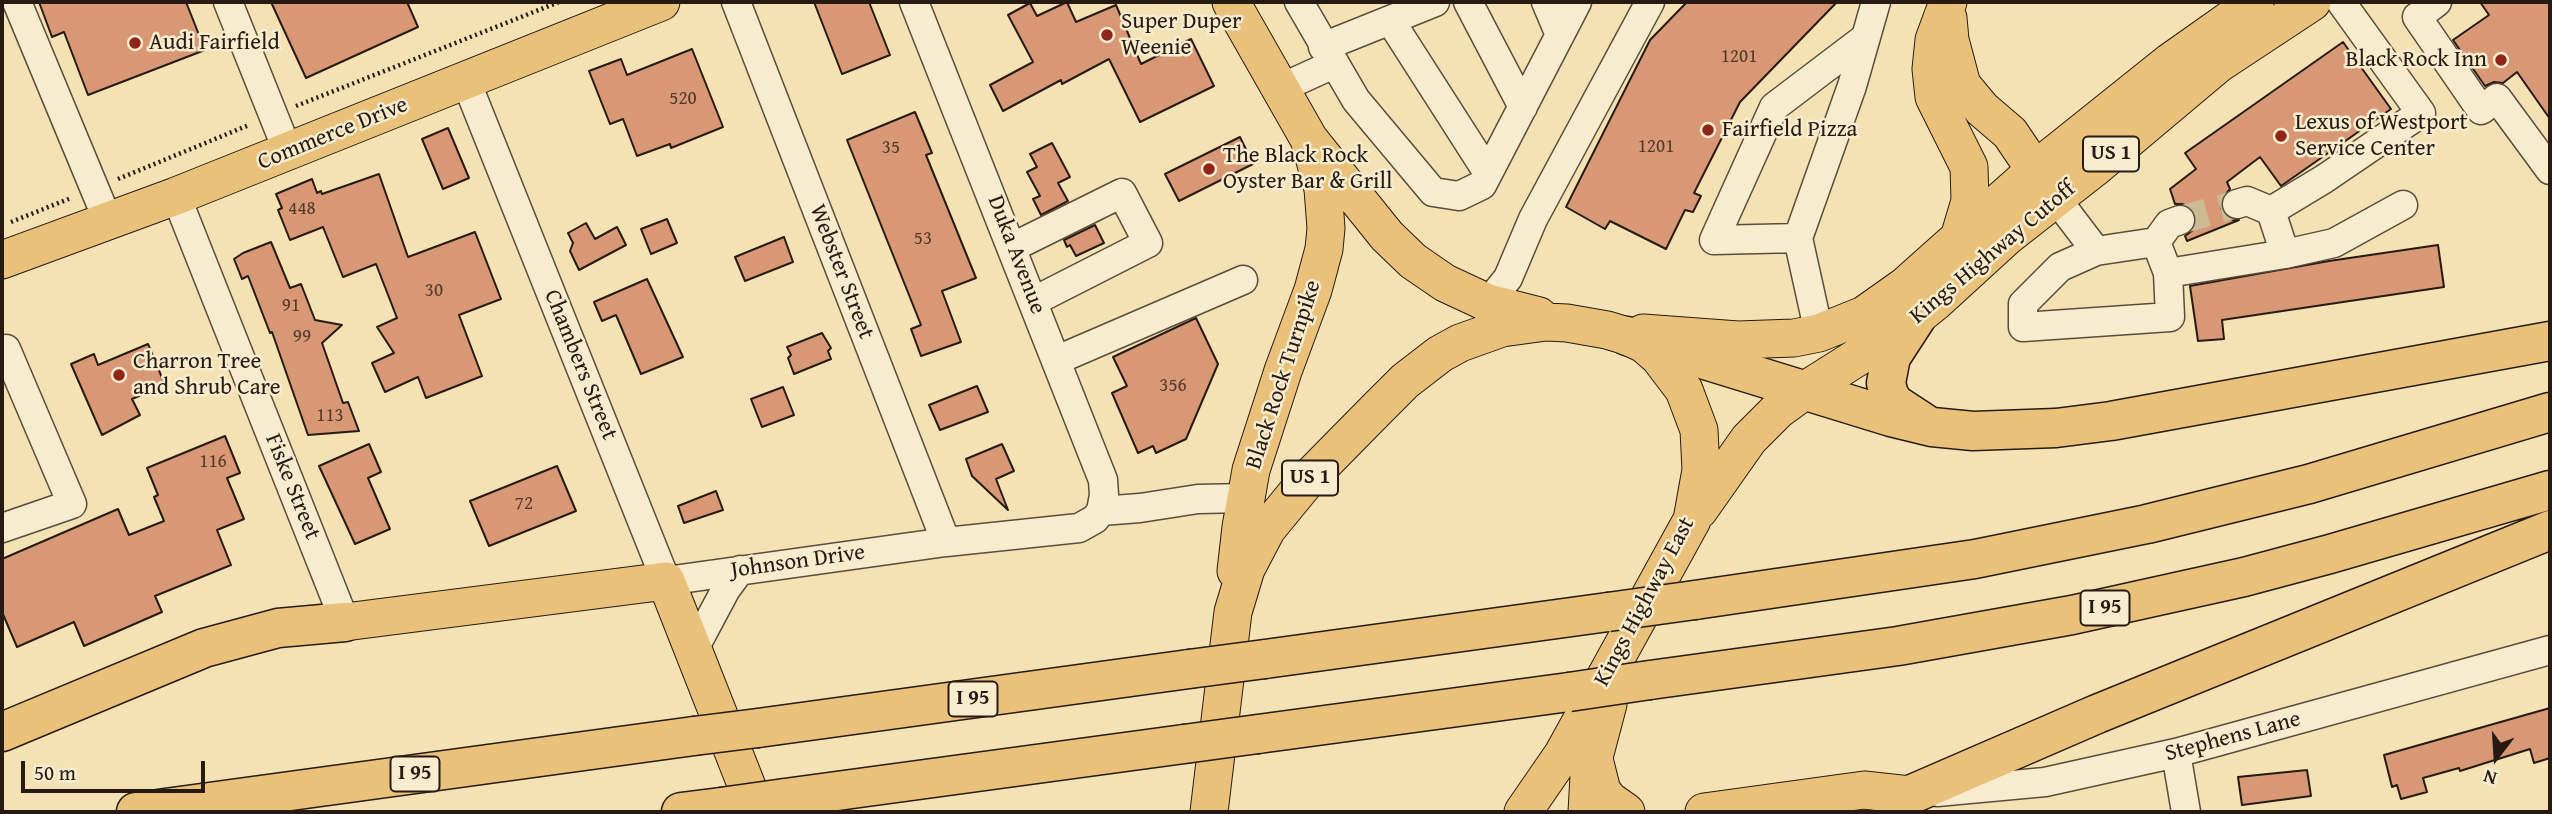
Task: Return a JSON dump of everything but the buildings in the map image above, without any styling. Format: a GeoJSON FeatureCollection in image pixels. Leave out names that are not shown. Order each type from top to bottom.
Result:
{"type":"FeatureCollection","features":[{"type":"Feature","properties":{"kind":"highway"},"geometry":{"type":"LineString","coordinates":[[1917,317],[1891,357],[1886,370],[1886,383],[1895,404],[1932,427]]}},
{"type":"Feature","properties":{"kind":"highway"},"geometry":{"type":"LineString","coordinates":[[1617,333],[1891,417],[1932,427],[2004,432],[2097,423],[2550,341]]}},
{"type":"Feature","properties":{"kind":"highway","name":"I 95"},"geometry":{"type":"LineString","coordinates":[[136,812],[1265,659],[1619,623],[1695,600],[1975,559],[2147,524],[2309,484],[2550,412]]}},
{"type":"Feature","properties":{"kind":"highway","name":"I 95"},"geometry":{"type":"LineString","coordinates":[[681,812],[755,806],[1898,646],[2096,610],[2318,558],[2550,490]]}},
{"type":"Feature","properties":{"kind":"highway"},"geometry":{"type":"LineString","coordinates":[[1910,803],[2097,714],[2550,530]]}},
{"type":"Feature","properties":{"kind":"highway"},"geometry":{"type":"LineString","coordinates":[[2,732],[216,644],[278,628],[345,622]]}},
{"type":"Feature","properties":{"kind":"main road","name":"Commerce Drive"},"geometry":{"type":"LineString","coordinates":[[2,260],[176,196],[661,2]]}},
{"type":"Feature","properties":{"kind":"main road","name":"Black Rock Turnpike"},"geometry":{"type":"LineString","coordinates":[[1231,2],[1309,139],[1362,208],[1400,249],[1445,283],[1488,303],[1567,323]]}},
{"type":"Feature","properties":{"kind":"main road","name":"Kings Highway Cutoff"},"geometry":{"type":"LineString","coordinates":[[1692,520],[1749,439],[1778,410],[1917,317],[2005,238],[2045,184],[2170,62],[2255,2]]}},
{"type":"Feature","properties":{"kind":"main road","name":"Kings Highway Cutoff"},"geometry":{"type":"LineString","coordinates":[[1617,333],[1748,340],[1794,338],[1819,333],[1864,315],[1884,303],[1959,238],[2045,184],[2312,2]]}},
{"type":"Feature","properties":{"kind":"main road"},"geometry":{"type":"LineString","coordinates":[[1947,4],[1950,40],[1962,85],[1982,109],[2010,133],[2045,184]]}},
{"type":"Feature","properties":{"kind":"main road"},"geometry":{"type":"LineString","coordinates":[[1947,4],[1934,40],[1931,69],[1934,97],[1969,167],[1970,201],[1959,238]]}},
{"type":"Feature","properties":{"kind":"main road","name":"Black Rock Turnpike"},"geometry":{"type":"LineString","coordinates":[[1233,612],[1239,540],[1257,451],[1313,290],[1324,249],[1326,208],[1309,139]]}},
{"type":"Feature","properties":{"kind":"main road","name":"Kings Highway East"},"geometry":{"type":"LineString","coordinates":[[1209,812],[1233,612],[1246,569],[1274,520],[1308,479],[1405,381],[1440,354],[1480,334],[1523,324],[1567,323],[1617,333],[1644,345],[1672,372],[1684,390],[1699,430],[1701,470],[1692,520],[1619,623],[1557,765],[1523,812]]}},
{"type":"Feature","properties":{"kind":"main road","name":"Johnson Drive"},"geometry":{"type":"LineString","coordinates":[[345,622],[666,581]]}},
{"type":"Feature","properties":{"kind":"main road","name":"Chambers Street"},"geometry":{"type":"LineString","coordinates":[[666,581],[755,806]]}},
{"type":"Feature","properties":{"kind":"main road"},"geometry":{"type":"LineString","coordinates":[[1587,812],[1589,776],[1619,623]]}},
{"type":"Feature","properties":{"kind":"main road"},"geometry":{"type":"LineString","coordinates":[[1594,754],[1595,769],[1602,791],[1609,800],[1626,812]]}},
{"type":"Feature","properties":{"kind":"main road"},"geometry":{"type":"LineString","coordinates":[[1216,767],[1223,812]]}},
{"type":"Feature","properties":{"kind":"main road","name":"Stephens Lane"},"geometry":{"type":"LineString","coordinates":[[1704,812],[1864,790],[1910,803]]}},
{"type":"Feature","properties":{"kind":"main road","name":"Stephens Lane"},"geometry":{"type":"LineString","coordinates":[[1851,812],[1910,803]]}},
{"type":"Feature","properties":{"kind":"street"},"geometry":{"type":"LineString","coordinates":[[17,2],[108,221]]}},
{"type":"Feature","properties":{"kind":"street"},"geometry":{"type":"LineString","coordinates":[[228,2],[288,152]]}},
{"type":"Feature","properties":{"kind":"street","name":"Webster Street"},"geometry":{"type":"LineString","coordinates":[[736,2],[946,542]]}},
{"type":"Feature","properties":{"kind":"street","name":"Duka Avenue"},"geometry":{"type":"LineString","coordinates":[[914,2],[1103,480],[1101,511]]}},
{"type":"Feature","properties":{"kind":"street"},"geometry":{"type":"LineString","coordinates":[[1299,2],[1356,100],[1433,192],[1459,196],[1482,185],[1577,2]]}},
{"type":"Feature","properties":{"kind":"street"},"geometry":{"type":"LineString","coordinates":[[1281,88],[1329,55],[1390,20],[1435,2]]}},
{"type":"Feature","properties":{"kind":"street"},"geometry":{"type":"LineString","coordinates":[[1468,2],[1522,107]]}},
{"type":"Feature","properties":{"kind":"street"},"geometry":{"type":"LineString","coordinates":[[1546,2],[1560,35]]}},
{"type":"Feature","properties":{"kind":"street"},"geometry":{"type":"LineString","coordinates":[[1488,303],[1508,278],[1533,219],[1650,2]]}},
{"type":"Feature","properties":{"kind":"street"},"geometry":{"type":"LineString","coordinates":[[1819,333],[1798,238],[1852,86],[1876,2]]}},
{"type":"Feature","properties":{"kind":"street"},"geometry":{"type":"LineString","coordinates":[[2427,9],[2481,110],[2497,98],[2550,170]]}},
{"type":"Feature","properties":{"kind":"street"},"geometry":{"type":"LineString","coordinates":[[2271,211],[2324,179],[2421,113],[2349,13]]}},
{"type":"Feature","properties":{"kind":"street"},"geometry":{"type":"LineString","coordinates":[[1390,20],[1488,173]]}},
{"type":"Feature","properties":{"kind":"street"},"geometry":{"type":"LineString","coordinates":[[1798,238],[1714,240],[1774,107],[1866,38]]}},
{"type":"Feature","properties":{"kind":"street","name":"Chambers Street"},"geometry":{"type":"LineString","coordinates":[[466,81],[666,581]]}},
{"type":"Feature","properties":{"kind":"street"},"geometry":{"type":"LineString","coordinates":[[2045,184],[2096,251]]}},
{"type":"Feature","properties":{"kind":"street"},"geometry":{"type":"LineString","coordinates":[[1013,247],[1122,193],[1148,243],[1034,301]]}},
{"type":"Feature","properties":{"kind":"street","name":"Fiske Street"},"geometry":{"type":"LineString","coordinates":[[176,196],[345,622]]}},
{"type":"Feature","properties":{"kind":"street"},"geometry":{"type":"LineString","coordinates":[[2237,204],[2247,201],[2271,211],[2285,254]]}},
{"type":"Feature","properties":{"kind":"street"},"geometry":{"type":"LineString","coordinates":[[2168,273],[2285,254],[2334,243],[2403,205]]}},
{"type":"Feature","properties":{"kind":"street"},"geometry":{"type":"LineString","coordinates":[[2156,242],[2168,273],[2170,317],[2023,327],[2023,304],[2060,267],[2096,251],[2156,242],[2169,224],[2180,220]]}},
{"type":"Feature","properties":{"kind":"street"},"geometry":{"type":"LineString","coordinates":[[1057,360],[1243,280]]}},
{"type":"Feature","properties":{"kind":"street"},"geometry":{"type":"LineString","coordinates":[[2,528],[72,505],[6,349]]}},
{"type":"Feature","properties":{"kind":"street","name":"Johnson Drive"},"geometry":{"type":"LineString","coordinates":[[666,581],[946,542],[1079,528],[1095,519],[1101,511],[1198,499],[1246,498]]}},
{"type":"Feature","properties":{"kind":"street"},"geometry":{"type":"LineString","coordinates":[[694,649],[721,597],[740,570]]}},
{"type":"Feature","properties":{"kind":"street","name":"Stephens Lane"},"geometry":{"type":"LineString","coordinates":[[1910,803],[2045,782],[2176,753],[2550,650]]}},
{"type":"Feature","properties":{"kind":"street"},"geometry":{"type":"LineString","coordinates":[[2176,753],[2186,812]]}},
{"type":"Feature","properties":{"kind":"tunnel"},"geometry":{"type":"LineString","coordinates":[[2180,220],[2237,204]]}},
{"type":"Feature","properties":{"kind":"place","name":"Super Duper Weenie"},"geometry":{"type":"Point","coordinates":[1107,35]}},
{"type":"Feature","properties":{"kind":"place","name":"Audi Fairfield"},"geometry":{"type":"Point","coordinates":[135,43]}},
{"type":"Feature","properties":{"kind":"place","name":"Black Rock Inn"},"geometry":{"type":"Point","coordinates":[2501,60]}},
{"type":"Feature","properties":{"kind":"place","name":"Fairfield Pizza"},"geometry":{"type":"Point","coordinates":[1708,130]}},
{"type":"Feature","properties":{"kind":"place","name":"Lexus of Westport Service Center"},"geometry":{"type":"Point","coordinates":[2281,136]}},
{"type":"Feature","properties":{"kind":"place","name":"The Black Rock Oyster Bar & Grill"},"geometry":{"type":"Point","coordinates":[1209,169]}},
{"type":"Feature","properties":{"kind":"place","name":"Charron Tree and Shrub Care"},"geometry":{"type":"Point","coordinates":[119,375]}}]}
